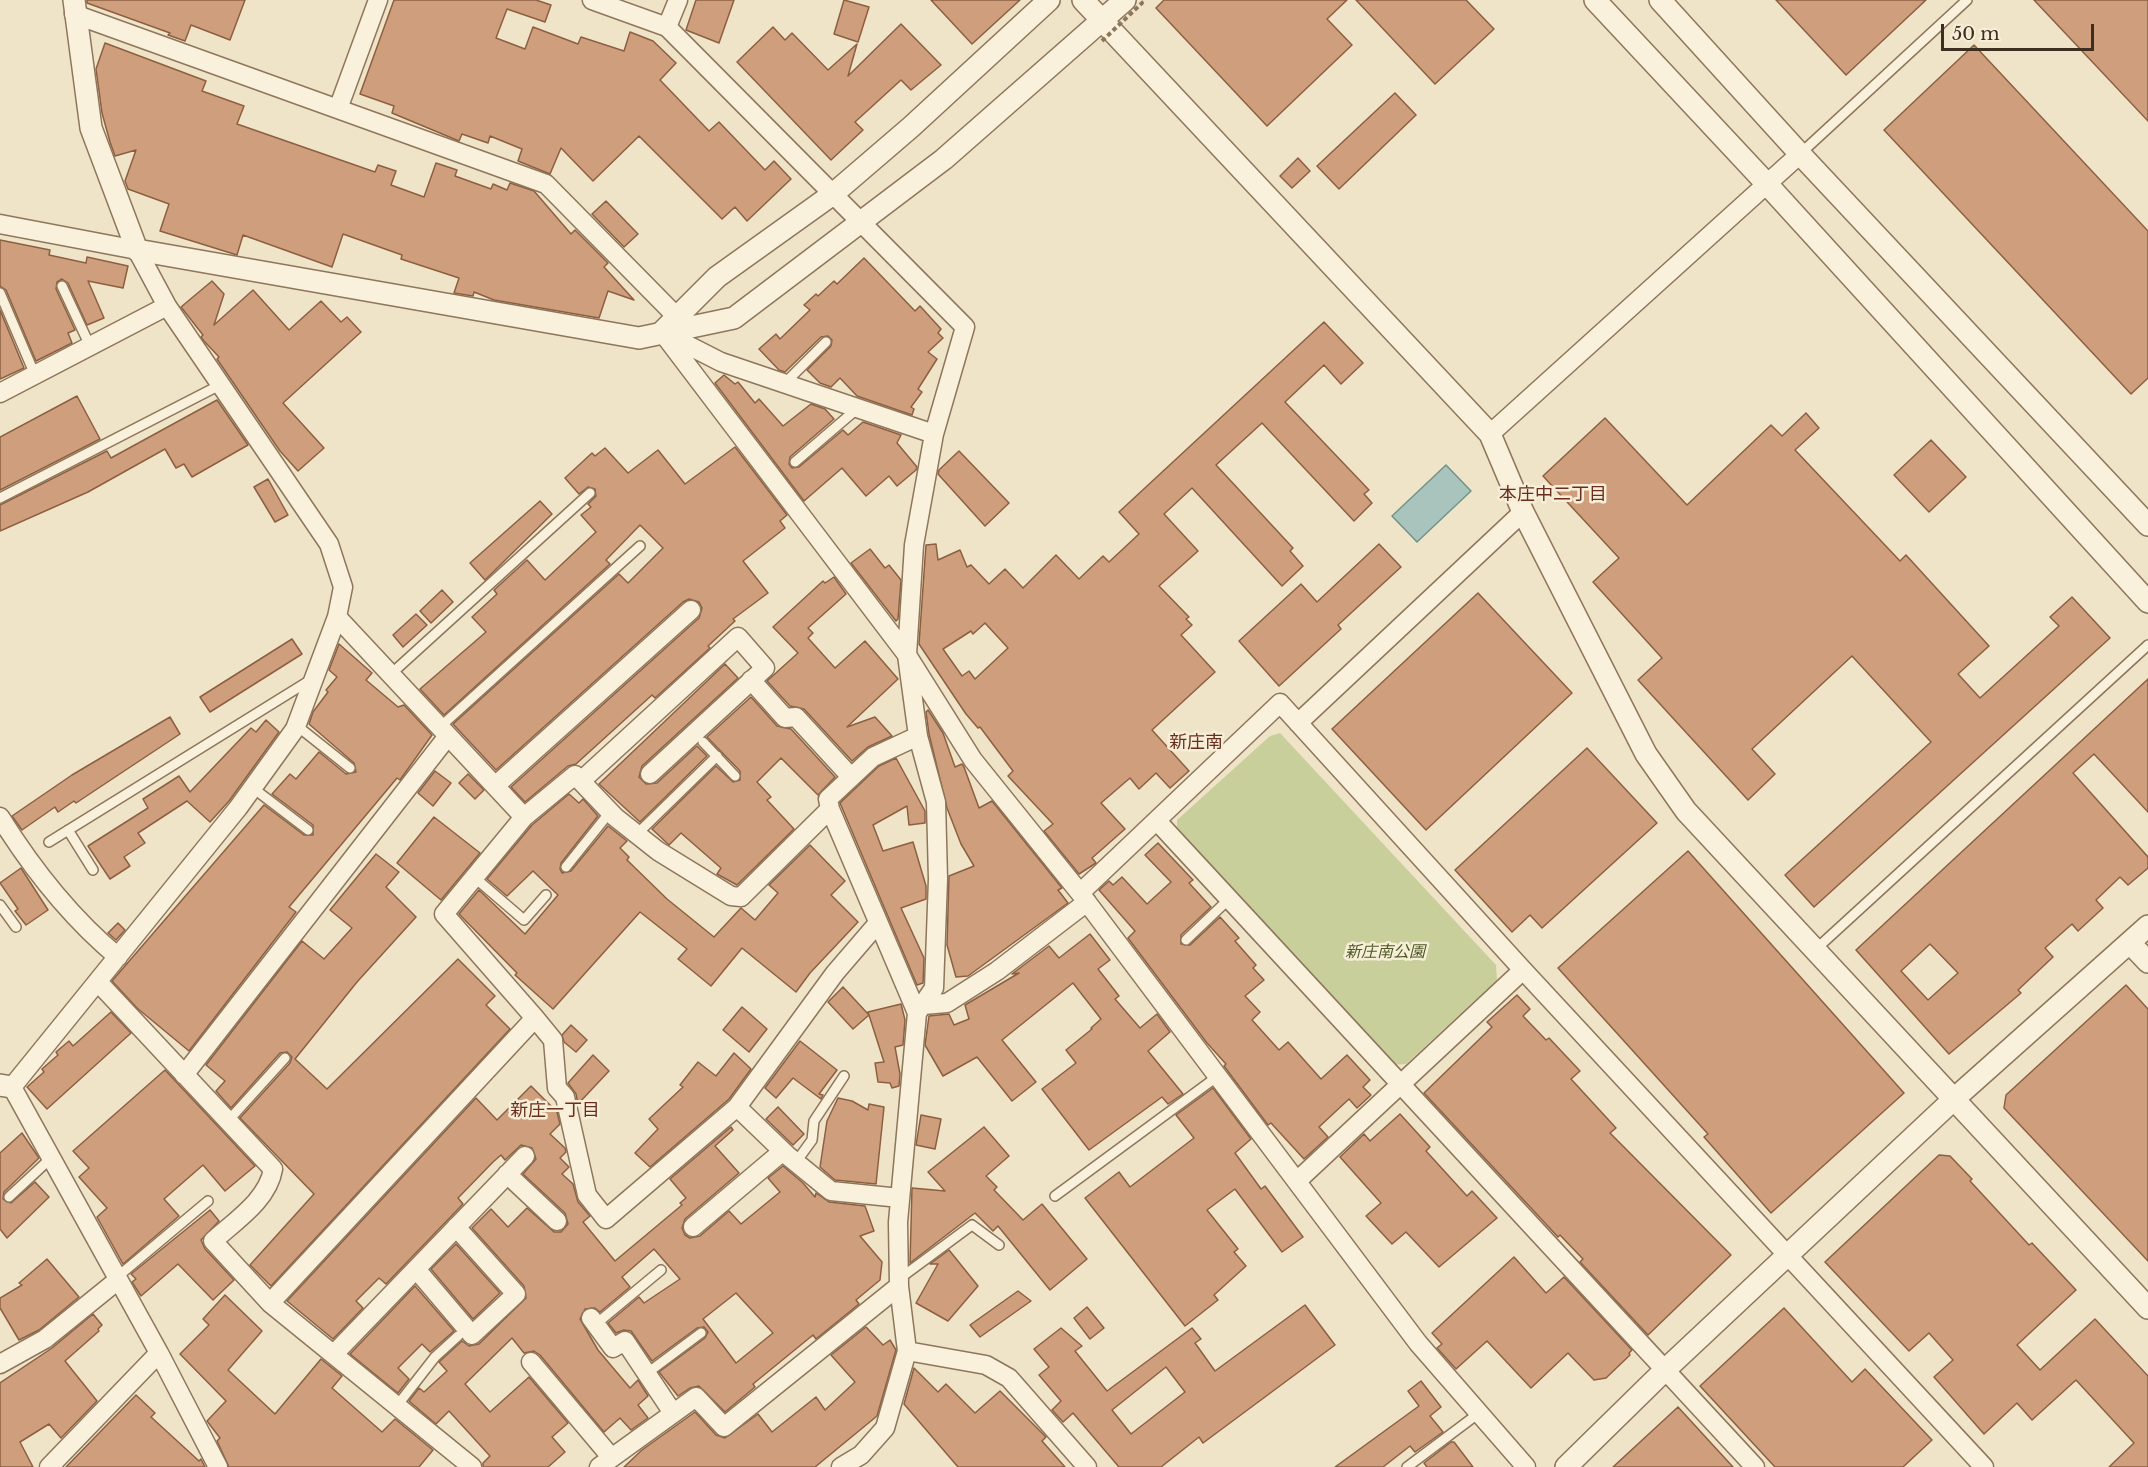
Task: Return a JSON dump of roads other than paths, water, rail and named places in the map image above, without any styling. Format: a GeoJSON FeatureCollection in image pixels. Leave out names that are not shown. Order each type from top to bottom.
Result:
{"type":"FeatureCollection","features":[{"type":"Feature","properties":{"kind":"street"},"geometry":{"type":"LineString","coordinates":[[338,109],[378,0]]}},
{"type":"Feature","properties":{"kind":"street"},"geometry":{"type":"LineString","coordinates":[[592,0],[667,27],[965,327],[934,434],[914,544],[907,655],[918,736],[936,802],[938,879],[934,988],[920,1009],[900,1198],[899,1282],[907,1351],[885,1428],[861,1455],[848,1465]]}},
{"type":"Feature","properties":{"kind":"street"},"geometry":{"type":"LineString","coordinates":[[667,27],[678,0]]}},
{"type":"Feature","properties":{"kind":"street"},"geometry":{"type":"LineString","coordinates":[[662,332],[717,277],[833,194],[1049,0]]}},
{"type":"Feature","properties":{"kind":"street"},"geometry":{"type":"LineString","coordinates":[[1083,0],[1103,31],[1490,434],[1523,513],[1646,754],[1686,811],[2148,1308]]}},
{"type":"Feature","properties":{"kind":"street"},"geometry":{"type":"LineString","coordinates":[[0,224],[639,338],[734,318],[861,224],[1103,31],[1125,0]]}},
{"type":"Feature","properties":{"kind":"street"},"geometry":{"type":"LineString","coordinates":[[1595,0],[1766,183],[2148,602]]}},
{"type":"Feature","properties":{"kind":"street"},"geometry":{"type":"LineString","coordinates":[[1660,0],[1800,154],[2148,525]]}},
{"type":"Feature","properties":{"kind":"street"},"geometry":{"type":"LineString","coordinates":[[218,1467],[159,1353],[51,1158],[6,1086],[98,982],[253,788],[296,725],[337,617],[343,587],[329,544],[167,306],[137,250],[91,128],[74,7],[338,109],[546,184],[677,317]]}},
{"type":"Feature","properties":{"kind":"street"},"geometry":{"type":"LineString","coordinates":[[1490,434],[1800,154]]}},
{"type":"Feature","properties":{"kind":"street"},"geometry":{"type":"LineString","coordinates":[[0,393],[167,306]]}},
{"type":"Feature","properties":{"kind":"street"},"geometry":{"type":"LineString","coordinates":[[662,332],[721,362],[934,434]]}},
{"type":"Feature","properties":{"kind":"street"},"geometry":{"type":"LineString","coordinates":[[662,332],[907,655],[973,760],[1083,897],[1418,1343],[1526,1467]]}},
{"type":"Feature","properties":{"kind":"street"},"geometry":{"type":"LineString","coordinates":[[1298,723],[1523,513]]}},
{"type":"Feature","properties":{"kind":"street"},"geometry":{"type":"LineString","coordinates":[[495,786],[691,610]]}},
{"type":"Feature","properties":{"kind":"street"},"geometry":{"type":"LineString","coordinates":[[337,617],[524,817]]}},
{"type":"Feature","properties":{"kind":"street"},"geometry":{"type":"LineString","coordinates":[[581,781],[738,637],[765,668],[650,774]]}},
{"type":"Feature","properties":{"kind":"street"},"geometry":{"type":"LineString","coordinates":[[751,680],[785,718],[796,717],[852,777]]}},
{"type":"Feature","properties":{"kind":"street"},"geometry":{"type":"LineString","coordinates":[[920,1009],[948,1003],[997,971],[1083,897],[1280,703],[1523,970],[1984,1467]]}},
{"type":"Feature","properties":{"kind":"street"},"geometry":{"type":"LineString","coordinates":[[184,1075],[444,731]]}},
{"type":"Feature","properties":{"kind":"street"},"geometry":{"type":"LineString","coordinates":[[918,736],[873,757],[828,799],[830,809],[878,923],[920,1009]]}},
{"type":"Feature","properties":{"kind":"street"},"geometry":{"type":"LineString","coordinates":[[830,809],[741,897],[731,896],[658,851],[610,812],[575,774],[524,817],[444,914],[553,1040],[557,1088],[566,1096],[587,1195],[606,1219],[737,1107],[835,973],[878,923]]}},
{"type":"Feature","properties":{"kind":"street"},"geometry":{"type":"LineString","coordinates":[[0,817],[26,859],[78,923],[118,957]]}},
{"type":"Feature","properties":{"kind":"street"},"geometry":{"type":"LineString","coordinates":[[1157,822],[1755,1467]]}},
{"type":"Feature","properties":{"kind":"street"},"geometry":{"type":"LineString","coordinates":[[1566,1467],[1665,1370],[1954,1099],[2148,926]]}},
{"type":"Feature","properties":{"kind":"street"},"geometry":{"type":"LineString","coordinates":[[2130,943],[2148,962]]}},
{"type":"Feature","properties":{"kind":"street"},"geometry":{"type":"LineString","coordinates":[[1297,1181],[1523,970]]}},
{"type":"Feature","properties":{"kind":"street"},"geometry":{"type":"LineString","coordinates":[[98,982],[273,1169],[271,1183],[258,1200],[213,1241],[270,1303],[472,1467]]}},
{"type":"Feature","properties":{"kind":"street"},"geometry":{"type":"LineString","coordinates":[[270,1303],[535,1018]]}},
{"type":"Feature","properties":{"kind":"street"},"geometry":{"type":"LineString","coordinates":[[737,1107],[789,1157],[831,1191],[900,1198]]}},
{"type":"Feature","properties":{"kind":"street"},"geometry":{"type":"LineString","coordinates":[[334,1354],[525,1156]]}},
{"type":"Feature","properties":{"kind":"street"},"geometry":{"type":"LineString","coordinates":[[693,1227],[789,1157]]}},
{"type":"Feature","properties":{"kind":"street"},"geometry":{"type":"LineString","coordinates":[[507,1174],[557,1221]]}},
{"type":"Feature","properties":{"kind":"street"},"geometry":{"type":"LineString","coordinates":[[416,1269],[472,1335],[516,1294],[456,1227]]}},
{"type":"Feature","properties":{"kind":"street"},"geometry":{"type":"LineString","coordinates":[[0,1364],[45,1339],[117,1279]]}},
{"type":"Feature","properties":{"kind":"street"},"geometry":{"type":"LineString","coordinates":[[531,1362],[605,1462],[696,1397],[724,1427],[899,1282]]}},
{"type":"Feature","properties":{"kind":"street"},"geometry":{"type":"LineString","coordinates":[[594,1321],[613,1348],[625,1341],[673,1413]]}},
{"type":"Feature","properties":{"kind":"street"},"geometry":{"type":"LineString","coordinates":[[907,1351],[986,1365],[1010,1378],[1087,1467]]}},
{"type":"Feature","properties":{"kind":"street"},"geometry":{"type":"LineString","coordinates":[[49,1467],[159,1353]]}},
{"type":"Feature","properties":{"kind":"lane"},"geometry":{"type":"LineString","coordinates":[[1800,154],[1967,0]]}},
{"type":"Feature","properties":{"kind":"lane"},"geometry":{"type":"LineString","coordinates":[[62,286],[90,346]]}},
{"type":"Feature","properties":{"kind":"lane"},"geometry":{"type":"LineString","coordinates":[[0,293],[35,375]]}},
{"type":"Feature","properties":{"kind":"lane"},"geometry":{"type":"LineString","coordinates":[[785,383],[826,342]]}},
{"type":"Feature","properties":{"kind":"lane"},"geometry":{"type":"LineString","coordinates":[[0,498],[220,385]]}},
{"type":"Feature","properties":{"kind":"lane"},"geometry":{"type":"LineString","coordinates":[[795,462],[858,408]]}},
{"type":"Feature","properties":{"kind":"lane"},"geometry":{"type":"LineString","coordinates":[[390,674],[590,493]]}},
{"type":"Feature","properties":{"kind":"lane"},"geometry":{"type":"LineString","coordinates":[[444,731],[640,546]]}},
{"type":"Feature","properties":{"kind":"lane"},"geometry":{"type":"LineString","coordinates":[[1815,950],[2148,645]]}},
{"type":"Feature","properties":{"kind":"lane"},"geometry":{"type":"LineString","coordinates":[[49,842],[315,677]]}},
{"type":"Feature","properties":{"kind":"lane"},"geometry":{"type":"LineString","coordinates":[[296,725],[350,768]]}},
{"type":"Feature","properties":{"kind":"lane"},"geometry":{"type":"LineString","coordinates":[[704,742],[735,776]]}},
{"type":"Feature","properties":{"kind":"lane"},"geometry":{"type":"LineString","coordinates":[[637,834],[717,756]]}},
{"type":"Feature","properties":{"kind":"lane"},"geometry":{"type":"LineString","coordinates":[[253,788],[308,830]]}},
{"type":"Feature","properties":{"kind":"lane"},"geometry":{"type":"LineString","coordinates":[[566,867],[610,812]]}},
{"type":"Feature","properties":{"kind":"lane"},"geometry":{"type":"LineString","coordinates":[[68,830],[93,870]]}},
{"type":"Feature","properties":{"kind":"lane"},"geometry":{"type":"LineString","coordinates":[[474,877],[524,920],[546,895]]}},
{"type":"Feature","properties":{"kind":"lane"},"geometry":{"type":"LineString","coordinates":[[1186,940],[1229,899]]}},
{"type":"Feature","properties":{"kind":"lane"},"geometry":{"type":"LineString","coordinates":[[1,907],[16,927]]}},
{"type":"Feature","properties":{"kind":"lane"},"geometry":{"type":"LineString","coordinates":[[228,1121],[285,1059]]}},
{"type":"Feature","properties":{"kind":"lane"},"geometry":{"type":"LineString","coordinates":[[789,1157],[812,1140],[814,1121],[844,1076]]}},
{"type":"Feature","properties":{"kind":"lane"},"geometry":{"type":"LineString","coordinates":[[1055,1196],[1218,1076]]}},
{"type":"Feature","properties":{"kind":"lane"},"geometry":{"type":"LineString","coordinates":[[9,1197],[51,1158]]}},
{"type":"Feature","properties":{"kind":"lane"},"geometry":{"type":"LineString","coordinates":[[117,1279],[208,1201]]}},
{"type":"Feature","properties":{"kind":"lane"},"geometry":{"type":"LineString","coordinates":[[899,1282],[972,1225],[999,1245]]}},
{"type":"Feature","properties":{"kind":"lane"},"geometry":{"type":"LineString","coordinates":[[594,1321],[662,1270]]}},
{"type":"Feature","properties":{"kind":"lane"},"geometry":{"type":"LineString","coordinates":[[646,1374],[701,1333]]}},
{"type":"Feature","properties":{"kind":"lane"},"geometry":{"type":"LineString","coordinates":[[396,1407],[435,1357],[458,1336]]}},
{"type":"Feature","properties":{"kind":"lane"},"geometry":{"type":"LineString","coordinates":[[1407,1467],[1479,1413]]}},
{"type":"Feature","properties":{"kind":"water"},"geometry":{"type":"Polygon","coordinates":[[[1446,465],[1471,491],[1417,542],[1392,516],[1446,465]]]}},
{"type":"Feature","properties":{"kind":"district","name":"本庄中二丁目"},"geometry":{"type":"Point","coordinates":[1553,495]}},
{"type":"Feature","properties":{"kind":"district","name":"新庄南"},"geometry":{"type":"Point","coordinates":[1196,743]}},
{"type":"Feature","properties":{"kind":"district","name":"新庄一丁目"},"geometry":{"type":"Point","coordinates":[555,1111]}},
{"type":"Feature","properties":{"kind":"park label","name":"新庄南公園"},"geometry":{"type":"Point","coordinates":[1385,952]}}]}
